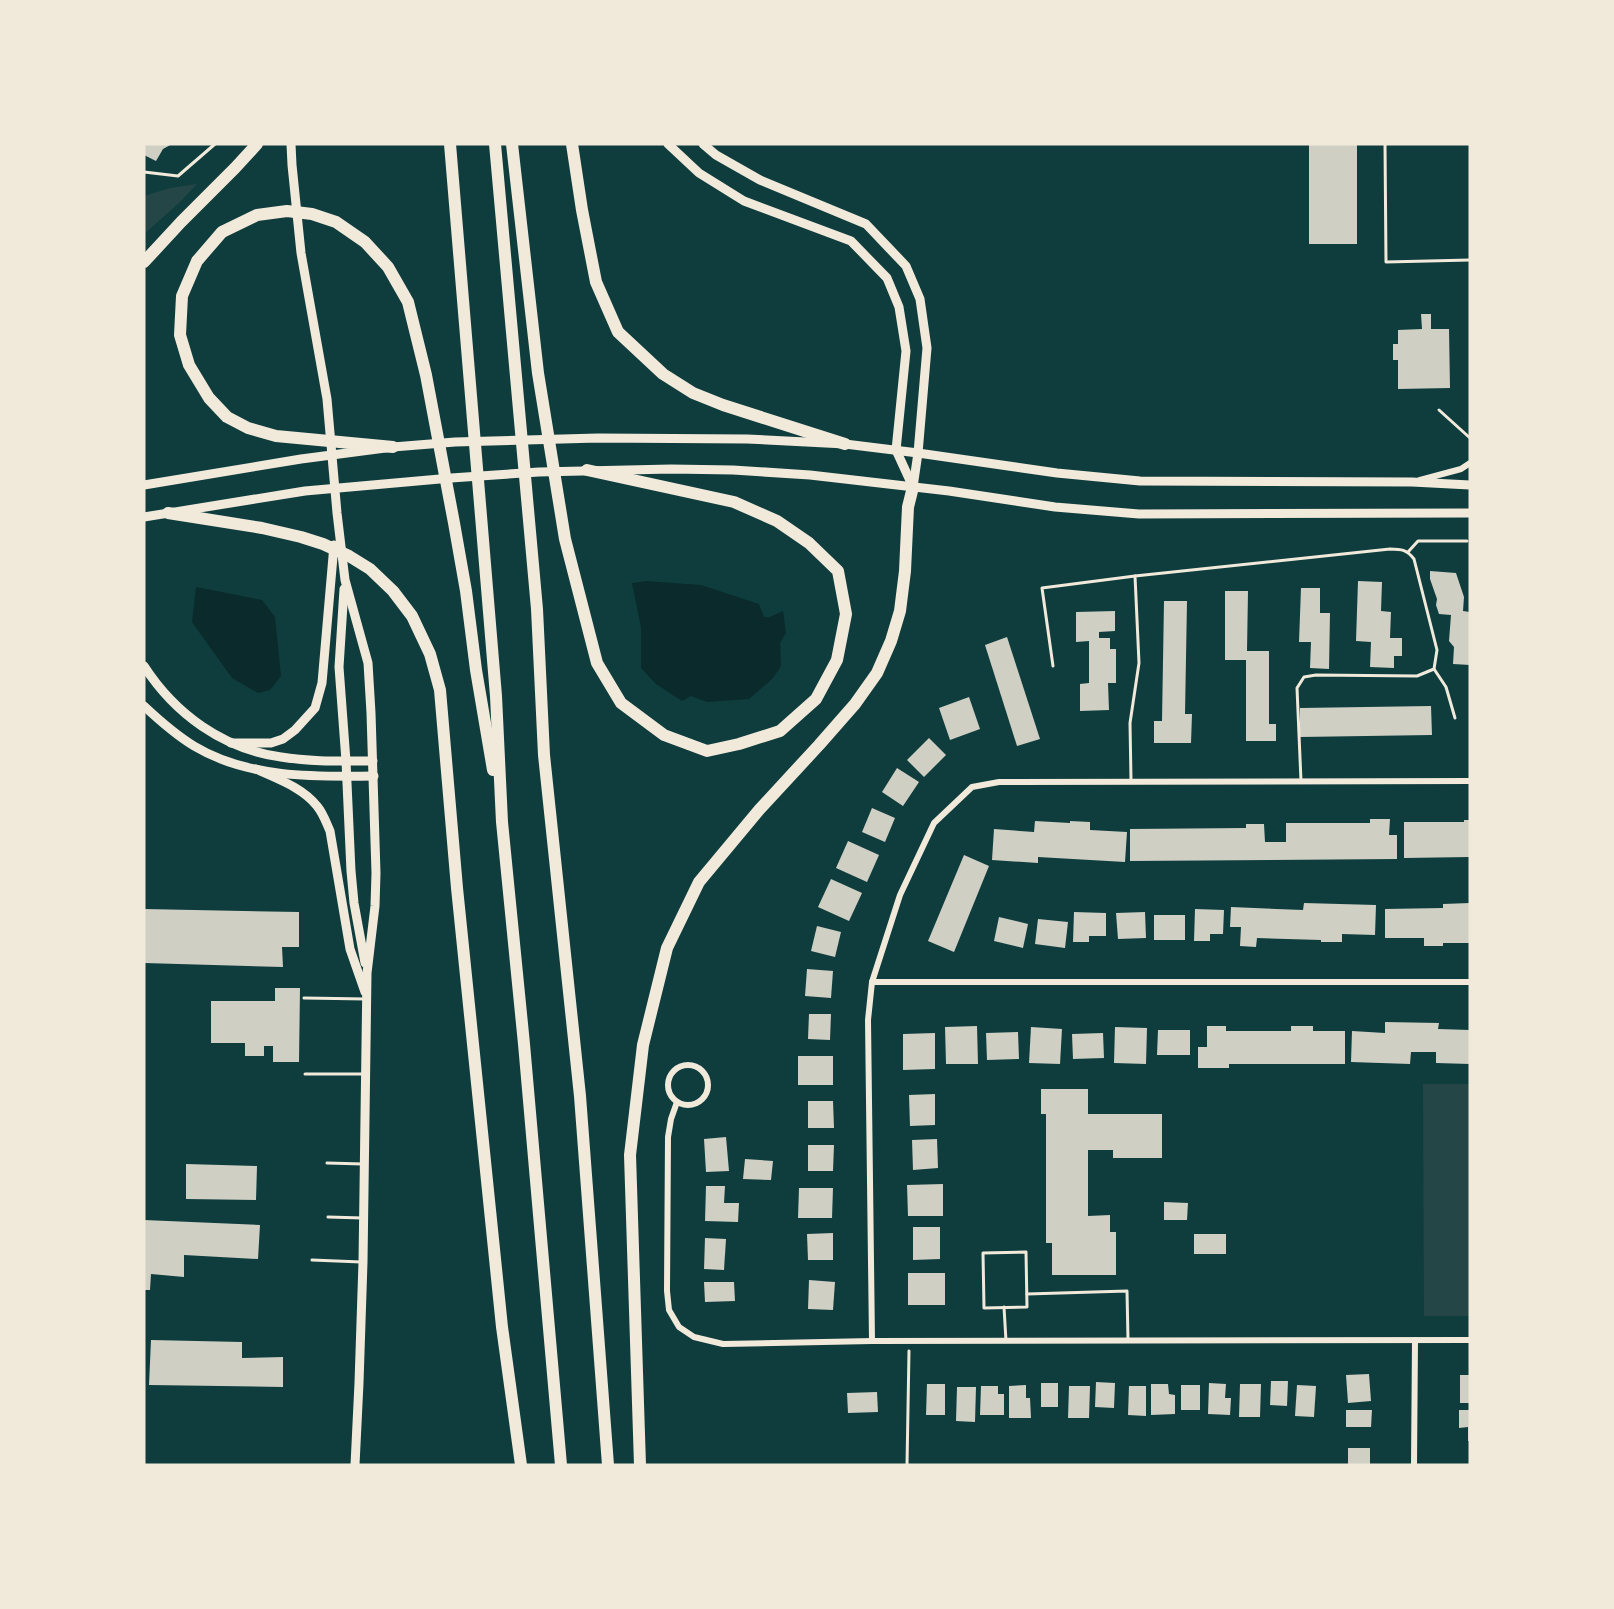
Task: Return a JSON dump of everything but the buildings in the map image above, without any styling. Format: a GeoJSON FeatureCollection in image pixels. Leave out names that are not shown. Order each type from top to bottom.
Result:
{"type":"FeatureCollection","features":[{"type":"Feature","properties":{"kind":"highway"},"geometry":{"type":"LineString","coordinates":[[144,262],[257,144]]}},
{"type":"Feature","properties":{"kind":"highway"},"geometry":{"type":"LineString","coordinates":[[450,144],[496,696],[502,822],[561,1465]]}},
{"type":"Feature","properties":{"kind":"highway"},"geometry":{"type":"LineString","coordinates":[[495,144],[537,609],[544,755],[580,1096],[608,1465]]}},
{"type":"Feature","properties":{"kind":"highway"},"geometry":{"type":"LineString","coordinates":[[512,144],[538,373],[564,539],[597,663],[621,703],[664,735],[707,751],[780,731],[816,699],[837,660],[846,614],[838,571],[809,543],[777,521],[734,502],[587,470]]}},
{"type":"Feature","properties":{"kind":"highway"},"geometry":{"type":"LineString","coordinates":[[572,144],[596,282],[618,332],[663,374],[693,393],[723,405],[846,444]]}},
{"type":"Feature","properties":{"kind":"highway"},"geometry":{"type":"LineString","coordinates":[[393,447],[276,436],[248,428],[227,417],[209,398],[189,365],[180,335],[182,296],[197,261],[222,232],[257,215],[287,211],[312,214],[336,222],[365,242],[388,267],[408,302],[426,375],[462,568],[476,670],[502,822]]}},
{"type":"Feature","properties":{"kind":"highway"},"geometry":{"type":"LineString","coordinates":[[640,1465],[630,1155],[643,1045],[668,948],[699,882],[759,810],[855,704],[877,673],[891,641],[900,611],[905,571],[908,507],[913,487]]}},
{"type":"Feature","properties":{"kind":"highway"},"geometry":{"type":"LineString","coordinates":[[168,513],[262,528],[301,537],[349,556],[370,569],[393,591],[412,616],[430,654],[440,690],[457,888],[502,1327],[521,1465]]}},
{"type":"Feature","properties":{"kind":"main road"},"geometry":{"type":"LineString","coordinates":[[291,144],[301,253],[327,399],[345,580],[368,663],[374,776],[376,884],[367,999],[363,1262],[355,1465]]}},
{"type":"Feature","properties":{"kind":"main road"},"geometry":{"type":"LineString","coordinates":[[668,144],[699,172],[744,201],[851,241],[887,278],[899,307],[906,351],[896,450],[913,487]]}},
{"type":"Feature","properties":{"kind":"main road"},"geometry":{"type":"LineString","coordinates":[[703,144],[716,155],[760,180],[866,224],[906,266],[920,299],[927,348],[913,487]]}},
{"type":"Feature","properties":{"kind":"main road"},"geometry":{"type":"LineString","coordinates":[[144,485],[301,459],[393,447],[454,442],[598,438],[747,439],[846,444],[1057,473],[1140,481],[1470,484]]}},
{"type":"Feature","properties":{"kind":"main road"},"geometry":{"type":"LineString","coordinates":[[144,517],[305,491],[451,478],[587,470],[671,468],[810,475],[1055,507],[1139,514],[1470,513]]}},
{"type":"Feature","properties":{"kind":"main road"},"geometry":{"type":"LineString","coordinates":[[231,743],[271,743],[283,739],[295,730],[315,708],[322,683],[337,513]]}},
{"type":"Feature","properties":{"kind":"main road"},"geometry":{"type":"LineString","coordinates":[[345,580],[339,667],[354,903],[368,973]]}},
{"type":"Feature","properties":{"kind":"main road"},"geometry":{"type":"LineString","coordinates":[[144,666],[157,686],[191,719],[231,743],[258,753],[280,757],[373,761]]}},
{"type":"Feature","properties":{"kind":"main road"},"geometry":{"type":"LineString","coordinates":[[144,706],[165,726],[194,746],[219,759],[256,770],[283,774],[374,776]]}},
{"type":"Feature","properties":{"kind":"main road"},"geometry":{"type":"LineString","coordinates":[[256,770],[299,791],[316,805],[322,814],[330,831],[350,950],[367,999]]}},
{"type":"Feature","properties":{"kind":"street"},"geometry":{"type":"LineString","coordinates":[[1412,482],[1461,469],[1470,463]]}},
{"type":"Feature","properties":{"kind":"street"},"geometry":{"type":"LineString","coordinates":[[872,1341],[868,1020],[872,982],[900,895],[934,823],[972,787],[999,782],[1470,781]]}},
{"type":"Feature","properties":{"kind":"street"},"geometry":{"type":"LineString","coordinates":[[872,982],[1470,981]]}},
{"type":"Feature","properties":{"kind":"street"},"geometry":{"type":"LineString","coordinates":[[686,1064],[699,1068],[706,1075],[708,1082],[705,1095],[695,1104],[677,1102],[669,1091],[669,1077],[679,1066],[686,1064]]}},
{"type":"Feature","properties":{"kind":"street"},"geometry":{"type":"LineString","coordinates":[[677,1102],[668,1137],[667,1291],[669,1310],[679,1327],[694,1336],[723,1344],[872,1341],[1470,1340]]}},
{"type":"Feature","properties":{"kind":"street"},"geometry":{"type":"LineString","coordinates":[[1414,1465],[1415,1340]]}},
{"type":"Feature","properties":{"kind":"lane"},"geometry":{"type":"LineString","coordinates":[[144,172],[178,176],[214,144]]}},
{"type":"Feature","properties":{"kind":"lane"},"geometry":{"type":"LineString","coordinates":[[1385,144],[1386,262],[1470,260]]}},
{"type":"Feature","properties":{"kind":"lane"},"geometry":{"type":"LineString","coordinates":[[1408,552],[1418,541],[1467,541]]}},
{"type":"Feature","properties":{"kind":"lane"},"geometry":{"type":"LineString","coordinates":[[1053,666],[1042,588],[1135,576],[1400,549],[1408,552],[1413,559],[1437,650],[1434,669],[1446,687],[1455,718]]}},
{"type":"Feature","properties":{"kind":"lane"},"geometry":{"type":"LineString","coordinates":[[1132,782],[1130,723],[1139,663],[1135,576]]}},
{"type":"Feature","properties":{"kind":"lane"},"geometry":{"type":"LineString","coordinates":[[1300,781],[1297,688],[1304,677],[1316,675],[1417,676],[1434,669]]}},
{"type":"Feature","properties":{"kind":"lane"},"geometry":{"type":"LineString","coordinates":[[304,998],[367,999]]}},
{"type":"Feature","properties":{"kind":"lane"},"geometry":{"type":"LineString","coordinates":[[304,1074],[366,1074]]}},
{"type":"Feature","properties":{"kind":"lane"},"geometry":{"type":"LineString","coordinates":[[327,1163],[365,1164]]}},
{"type":"Feature","properties":{"kind":"lane"},"geometry":{"type":"LineString","coordinates":[[328,1217],[364,1218]]}},
{"type":"Feature","properties":{"kind":"lane"},"geometry":{"type":"LineString","coordinates":[[1026,1252],[1027,1307],[1004,1307],[984,1308],[983,1253],[1026,1252]]}},
{"type":"Feature","properties":{"kind":"lane"},"geometry":{"type":"LineString","coordinates":[[312,1260],[363,1262]]}},
{"type":"Feature","properties":{"kind":"lane"},"geometry":{"type":"LineString","coordinates":[[1027,1294],[1127,1291],[1128,1341]]}},
{"type":"Feature","properties":{"kind":"lane"},"geometry":{"type":"LineString","coordinates":[[1004,1307],[1006,1341]]}},
{"type":"Feature","properties":{"kind":"path"},"geometry":{"type":"LineString","coordinates":[[1438,410],[1470,438]]}},
{"type":"Feature","properties":{"kind":"path"},"geometry":{"type":"LineString","coordinates":[[907,1465],[910,1341]]}},
{"type":"Feature","properties":{"kind":"shaded area"},"geometry":{"type":"Polygon","coordinates":[[[197,184],[144,234],[144,196],[170,188],[197,184]]]}},
{"type":"Feature","properties":{"kind":"shaded area"},"geometry":{"type":"Polygon","coordinates":[[[646,581],[701,585],[759,604],[764,617],[770,617],[783,611],[786,633],[780,643],[781,666],[773,678],[749,699],[707,702],[691,696],[682,701],[656,684],[641,668],[641,628],[632,583],[646,581]]]}},
{"type":"Feature","properties":{"kind":"shaded area"},"geometry":{"type":"Polygon","coordinates":[[[196,587],[262,600],[275,617],[281,676],[270,690],[258,693],[232,678],[192,622],[196,587]]]}},
{"type":"Feature","properties":{"kind":"shaded area"},"geometry":{"type":"Polygon","coordinates":[[[1423,1084],[1470,1084],[1470,1316],[1424,1316],[1423,1084]]]}}]}
